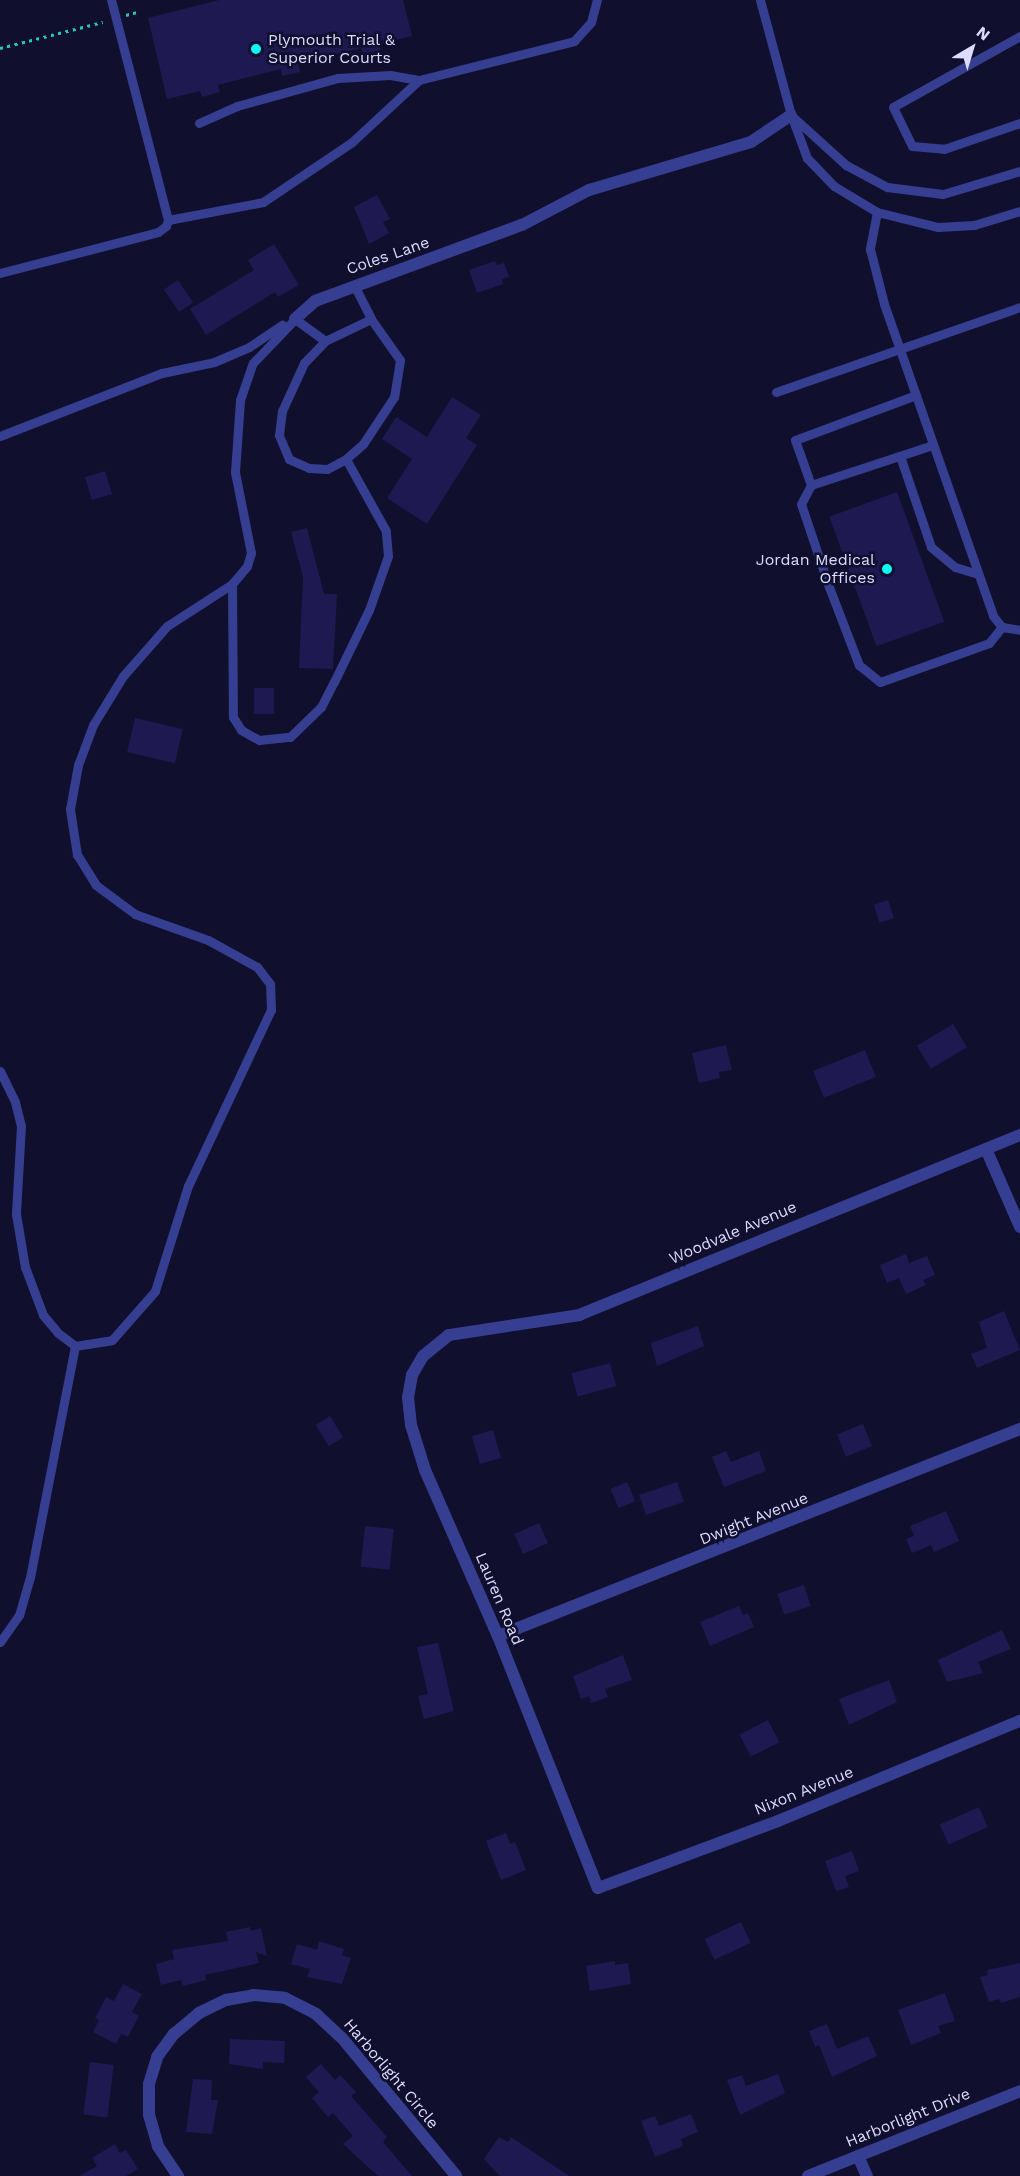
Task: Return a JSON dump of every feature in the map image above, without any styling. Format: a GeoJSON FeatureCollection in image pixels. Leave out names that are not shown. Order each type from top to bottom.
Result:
{"type":"FeatureCollection","features":[{"type":"Feature","properties":{"kind":"street","name":"Coles Lane"},"geometry":{"type":"LineString","coordinates":[[295,319],[315,301],[522,225],[589,190],[751,142],[791,115]]}},
{"type":"Feature","properties":{"kind":"street","name":"Woodvale Avenue"},"geometry":{"type":"LineString","coordinates":[[452,1334],[580,1315],[1020,1134]]}},
{"type":"Feature","properties":{"kind":"street"},"geometry":{"type":"LineString","coordinates":[[987,1149],[1020,1227]]}},
{"type":"Feature","properties":{"kind":"street","name":"Lauren Road"},"geometry":{"type":"LineString","coordinates":[[452,1334],[430,1347],[417,1365],[409,1386],[408,1411],[425,1470],[498,1636],[598,1888]]}},
{"type":"Feature","properties":{"kind":"street","name":"Dwight Avenue"},"geometry":{"type":"LineString","coordinates":[[498,1636],[1020,1429]]}},
{"type":"Feature","properties":{"kind":"street","name":"Nixon Avenue"},"geometry":{"type":"LineString","coordinates":[[598,1888],[778,1821],[1020,1721]]}},
{"type":"Feature","properties":{"kind":"street","name":"Harborlight Circle"},"geometry":{"type":"LineString","coordinates":[[178,2176],[158,2146],[149,2115],[149,2084],[156,2057],[174,2034],[199,2013],[226,2000],[253,1995],[285,1998],[316,2014],[342,2038],[456,2176]]}},
{"type":"Feature","properties":{"kind":"street","name":"Harborlight Drive"},"geometry":{"type":"LineString","coordinates":[[808,2176],[1020,2091]]}},
{"type":"Feature","properties":{"kind":"street"},"geometry":{"type":"LineString","coordinates":[[858,2156],[867,2176]]}},
{"type":"Feature","properties":{"kind":"lane"},"geometry":{"type":"LineString","coordinates":[[111,0],[168,220]]}},
{"type":"Feature","properties":{"kind":"lane"},"geometry":{"type":"LineString","coordinates":[[199,123],[237,106],[338,78],[390,75],[419,80],[574,41],[591,22],[597,0]]}},
{"type":"Feature","properties":{"kind":"lane"},"geometry":{"type":"LineString","coordinates":[[760,0],[791,115],[807,158],[851,200],[877,212],[938,227],[974,225],[1020,211]]}},
{"type":"Feature","properties":{"kind":"lane"},"geometry":{"type":"LineString","coordinates":[[1020,36],[893,107],[912,146],[944,149],[1020,123]]}},
{"type":"Feature","properties":{"kind":"lane"},"geometry":{"type":"LineString","coordinates":[[0,273],[158,232],[168,220],[263,202],[352,142],[419,80]]}},
{"type":"Feature","properties":{"kind":"lane"},"geometry":{"type":"LineString","coordinates":[[791,115],[846,165],[887,187],[943,194],[1020,171]]}},
{"type":"Feature","properties":{"kind":"lane"},"geometry":{"type":"LineString","coordinates":[[877,212],[870,249],[899,348],[993,616],[1002,627],[1020,630]]}},
{"type":"Feature","properties":{"kind":"lane"},"geometry":{"type":"LineString","coordinates":[[354,285],[371,319],[400,360],[400,378],[394,397],[369,435],[346,459],[327,469],[309,468],[289,459],[279,435],[290,391],[304,363],[325,341],[371,319]]}},
{"type":"Feature","properties":{"kind":"lane"},"geometry":{"type":"LineString","coordinates":[[776,392],[1020,307]]}},
{"type":"Feature","properties":{"kind":"lane"},"geometry":{"type":"LineString","coordinates":[[0,1071],[15,1102],[21,1126],[16,1214],[25,1267],[43,1315],[58,1333],[75,1346],[87,1347],[112,1340],[154,1291],[188,1186],[272,1010],[270,984],[253,964],[208,940],[135,915],[108,898],[85,871],[71,825],[78,765],[97,716],[113,689],[167,626],[232,584],[251,556],[235,472],[240,400],[253,363],[295,319],[325,341]]}},
{"type":"Feature","properties":{"kind":"lane","name":"Coles Lane"},"geometry":{"type":"LineString","coordinates":[[0,436],[162,373],[214,362],[249,347],[295,319]]}},
{"type":"Feature","properties":{"kind":"lane"},"geometry":{"type":"LineString","coordinates":[[811,485],[795,440],[916,394]]}},
{"type":"Feature","properties":{"kind":"lane"},"geometry":{"type":"LineString","coordinates":[[933,445],[811,485],[801,504],[829,586],[859,665],[880,682],[989,643],[1002,627]]}},
{"type":"Feature","properties":{"kind":"lane"},"geometry":{"type":"LineString","coordinates":[[900,456],[932,547],[955,567],[978,574]]}},
{"type":"Feature","properties":{"kind":"lane"},"geometry":{"type":"LineString","coordinates":[[232,584],[233,717],[241,730],[259,740],[276,741],[304,727],[321,707],[369,610],[388,556],[386,531],[346,459]]}},
{"type":"Feature","properties":{"kind":"lane"},"geometry":{"type":"LineString","coordinates":[[0,1642],[19,1615],[30,1577],[75,1346]]}},
{"type":"Feature","properties":{"kind":"path"},"geometry":{"type":"LineString","coordinates":[[0,48],[137,12]]}},
{"type":"Feature","properties":{"kind":"building","name":"Plymouth Trial & Superior Courts"},"geometry":{"type":"Polygon","coordinates":[[[219,0],[403,0],[412,36],[379,44],[381,50],[363,55],[361,48],[298,64],[300,72],[282,76],[281,69],[218,85],[220,92],[202,97],[200,91],[167,99],[148,18],[219,0]]]}},
{"type":"Feature","properties":{"kind":"building"},"geometry":{"type":"Polygon","coordinates":[[[377,195],[390,219],[383,222],[389,233],[369,244],[354,207],[377,195]]]}},
{"type":"Feature","properties":{"kind":"building"},"geometry":{"type":"Polygon","coordinates":[[[274,244],[299,285],[278,297],[275,292],[206,335],[190,309],[254,270],[248,260],[274,244]]]}},
{"type":"Feature","properties":{"kind":"building"},"geometry":{"type":"Polygon","coordinates":[[[495,261],[497,265],[504,263],[509,277],[502,279],[503,284],[477,293],[469,270],[495,261]]]}},
{"type":"Feature","properties":{"kind":"building"},"geometry":{"type":"Polygon","coordinates":[[[178,280],[193,302],[179,312],[164,290],[178,280]]]}},
{"type":"Feature","properties":{"kind":"building"},"geometry":{"type":"Polygon","coordinates":[[[452,397],[481,415],[466,438],[477,445],[427,524],[387,498],[412,459],[382,439],[396,417],[427,437],[452,397]]]}},
{"type":"Feature","properties":{"kind":"building"},"geometry":{"type":"Polygon","coordinates":[[[105,471],[112,494],[92,500],[85,477],[105,471]]]}},
{"type":"Feature","properties":{"kind":"building","name":"Jordan Medical Offices"},"geometry":{"type":"Polygon","coordinates":[[[897,492],[944,622],[877,646],[829,517],[897,492]]]}},
{"type":"Feature","properties":{"kind":"building"},"geometry":{"type":"Polygon","coordinates":[[[307,528],[324,594],[337,594],[333,669],[299,668],[303,577],[291,532],[307,528]]]}},
{"type":"Feature","properties":{"kind":"building"},"geometry":{"type":"Polygon","coordinates":[[[254,688],[274,688],[274,714],[254,714],[254,688]]]}},
{"type":"Feature","properties":{"kind":"building"},"geometry":{"type":"Polygon","coordinates":[[[135,718],[183,729],[175,763],[127,752],[135,718]]]}},
{"type":"Feature","properties":{"kind":"building"},"geometry":{"type":"Polygon","coordinates":[[[888,900],[894,918],[880,923],[874,905],[888,900]]]}},
{"type":"Feature","properties":{"kind":"building"},"geometry":{"type":"Polygon","coordinates":[[[953,1024],[967,1047],[931,1069],[917,1046],[953,1024]]]}},
{"type":"Feature","properties":{"kind":"building"},"geometry":{"type":"Polygon","coordinates":[[[726,1045],[732,1070],[719,1072],[720,1078],[699,1083],[692,1053],[726,1045]]]}},
{"type":"Feature","properties":{"kind":"building"},"geometry":{"type":"Polygon","coordinates":[[[865,1050],[876,1077],[824,1098],[813,1071],[865,1050]]]}},
{"type":"Feature","properties":{"kind":"building"},"geometry":{"type":"Polygon","coordinates":[[[906,1254],[909,1263],[927,1256],[935,1275],[923,1280],[926,1285],[906,1294],[899,1278],[887,1283],[880,1265],[906,1254]]]}},
{"type":"Feature","properties":{"kind":"building"},"geometry":{"type":"Polygon","coordinates":[[[1004,1311],[1020,1350],[977,1368],[971,1354],[987,1348],[979,1322],[1004,1311]]]}},
{"type":"Feature","properties":{"kind":"building"},"geometry":{"type":"Polygon","coordinates":[[[698,1326],[704,1346],[657,1366],[651,1343],[698,1326]]]}},
{"type":"Feature","properties":{"kind":"building"},"geometry":{"type":"Polygon","coordinates":[[[610,1363],[616,1386],[578,1397],[571,1373],[610,1363]]]}},
{"type":"Feature","properties":{"kind":"building"},"geometry":{"type":"Polygon","coordinates":[[[330,1416],[343,1437],[329,1446],[316,1425],[330,1416]]]}},
{"type":"Feature","properties":{"kind":"building"},"geometry":{"type":"Polygon","coordinates":[[[863,1424],[872,1446],[846,1457],[837,1434],[863,1424]]]}},
{"type":"Feature","properties":{"kind":"building"},"geometry":{"type":"Polygon","coordinates":[[[493,1430],[501,1458],[480,1464],[472,1436],[493,1430]]]}},
{"type":"Feature","properties":{"kind":"building"},"geometry":{"type":"Polygon","coordinates":[[[726,1451],[731,1462],[759,1451],[766,1471],[724,1487],[712,1457],[726,1451]]]}},
{"type":"Feature","properties":{"kind":"building"},"geometry":{"type":"Polygon","coordinates":[[[627,1482],[635,1501],[619,1508],[610,1489],[627,1482]]]}},
{"type":"Feature","properties":{"kind":"building"},"geometry":{"type":"Polygon","coordinates":[[[677,1482],[684,1502],[646,1515],[639,1495],[677,1482]]]}},
{"type":"Feature","properties":{"kind":"building"},"geometry":{"type":"Polygon","coordinates":[[[946,1511],[959,1541],[934,1552],[931,1545],[912,1553],[906,1539],[914,1536],[910,1526],[946,1511]]]}},
{"type":"Feature","properties":{"kind":"building"},"geometry":{"type":"Polygon","coordinates":[[[539,1523],[548,1543],[523,1554],[514,1534],[539,1523]]]}},
{"type":"Feature","properties":{"kind":"building"},"geometry":{"type":"Polygon","coordinates":[[[365,1526],[394,1529],[390,1570],[361,1567],[365,1526]]]}},
{"type":"Feature","properties":{"kind":"building"},"geometry":{"type":"Polygon","coordinates":[[[804,1585],[811,1606],[784,1615],[777,1594],[804,1585]]]}},
{"type":"Feature","properties":{"kind":"building"},"geometry":{"type":"Polygon","coordinates":[[[739,1606],[743,1615],[748,1613],[754,1627],[710,1646],[700,1622],[739,1606]]]}},
{"type":"Feature","properties":{"kind":"building"},"geometry":{"type":"Polygon","coordinates":[[[1002,1630],[1011,1649],[978,1662],[983,1673],[947,1682],[938,1660],[1002,1630]]]}},
{"type":"Feature","properties":{"kind":"building"},"geometry":{"type":"Polygon","coordinates":[[[438,1643],[454,1711],[424,1719],[418,1696],[428,1694],[417,1647],[438,1643]]]}},
{"type":"Feature","properties":{"kind":"building"},"geometry":{"type":"Polygon","coordinates":[[[623,1655],[632,1680],[605,1689],[608,1697],[591,1703],[589,1696],[581,1699],[573,1676],[623,1655]]]}},
{"type":"Feature","properties":{"kind":"building"},"geometry":{"type":"Polygon","coordinates":[[[889,1680],[897,1702],[849,1725],[839,1699],[889,1680]]]}},
{"type":"Feature","properties":{"kind":"building"},"geometry":{"type":"Polygon","coordinates":[[[768,1720],[779,1742],[751,1757],[739,1735],[768,1720]]]}},
{"type":"Feature","properties":{"kind":"building"},"geometry":{"type":"Polygon","coordinates":[[[979,1807],[988,1827],[949,1845],[940,1824],[979,1807]]]}},
{"type":"Feature","properties":{"kind":"building"},"geometry":{"type":"Polygon","coordinates":[[[506,1833],[510,1844],[515,1842],[526,1870],[501,1880],[486,1841],[506,1833]]]}},
{"type":"Feature","properties":{"kind":"building"},"geometry":{"type":"Polygon","coordinates":[[[852,1851],[859,1871],[845,1876],[849,1887],[836,1891],[825,1861],[852,1851]]]}},
{"type":"Feature","properties":{"kind":"building"},"geometry":{"type":"Polygon","coordinates":[[[741,1922],[751,1943],[714,1960],[705,1939],[741,1922]]]}},
{"type":"Feature","properties":{"kind":"building"},"geometry":{"type":"Polygon","coordinates":[[[250,1927],[251,1931],[261,1928],[267,1956],[256,1952],[259,1963],[205,1975],[206,1980],[183,1986],[181,1980],[161,1985],[156,1964],[174,1959],[172,1950],[228,1941],[226,1932],[250,1927]]]}},
{"type":"Feature","properties":{"kind":"building"},"geometry":{"type":"Polygon","coordinates":[[[319,1941],[344,1949],[342,1955],[351,1958],[342,1984],[307,1977],[310,1969],[291,1964],[297,1944],[317,1950],[319,1941]]]}},
{"type":"Feature","properties":{"kind":"building"},"geometry":{"type":"Polygon","coordinates":[[[615,1961],[615,1965],[628,1963],[631,1984],[590,1991],[586,1966],[615,1961]]]}},
{"type":"Feature","properties":{"kind":"building"},"geometry":{"type":"Polygon","coordinates":[[[1020,1963],[1020,1997],[1001,2003],[999,1999],[989,2002],[980,1977],[988,1975],[987,1970],[1020,1963]]]}},
{"type":"Feature","properties":{"kind":"building"},"geometry":{"type":"Polygon","coordinates":[[[123,1984],[142,1994],[132,2012],[139,2016],[128,2037],[121,2034],[116,2044],[93,2032],[99,2020],[95,2018],[106,1997],[114,2001],[123,1984]]]}},
{"type":"Feature","properties":{"kind":"building"},"geometry":{"type":"Polygon","coordinates":[[[945,1993],[955,2021],[938,2026],[941,2033],[911,2045],[898,2010],[945,1993]]]}},
{"type":"Feature","properties":{"kind":"building"},"geometry":{"type":"Polygon","coordinates":[[[827,2024],[837,2049],[868,2036],[877,2056],[832,2077],[819,2045],[815,2047],[809,2031],[827,2024]]]}},
{"type":"Feature","properties":{"kind":"building"},"geometry":{"type":"Polygon","coordinates":[[[230,2039],[285,2041],[284,2063],[263,2062],[263,2069],[229,2064],[230,2039]]]}},
{"type":"Feature","properties":{"kind":"building"},"geometry":{"type":"Polygon","coordinates":[[[90,2062],[114,2065],[107,2118],[84,2115],[90,2062]]]}},
{"type":"Feature","properties":{"kind":"building"},"geometry":{"type":"Polygon","coordinates":[[[321,2064],[335,2080],[340,2075],[356,2092],[351,2096],[387,2137],[383,2142],[412,2176],[378,2176],[343,2144],[353,2136],[333,2113],[328,2117],[312,2098],[319,2092],[306,2077],[321,2064]]]}},
{"type":"Feature","properties":{"kind":"building"},"geometry":{"type":"Polygon","coordinates":[[[778,2074],[785,2093],[740,2115],[727,2080],[742,2075],[746,2086],[778,2074]]]}},
{"type":"Feature","properties":{"kind":"building"},"geometry":{"type":"Polygon","coordinates":[[[193,2079],[212,2080],[211,2100],[218,2100],[212,2134],[186,2132],[193,2079]]]}},
{"type":"Feature","properties":{"kind":"building"},"geometry":{"type":"Polygon","coordinates":[[[691,2114],[698,2132],[681,2139],[683,2146],[655,2157],[641,2121],[655,2116],[659,2126],[691,2114]]]}},
{"type":"Feature","properties":{"kind":"building"},"geometry":{"type":"Polygon","coordinates":[[[499,2137],[508,2142],[511,2137],[569,2176],[500,2176],[484,2159],[499,2137]]]}},
{"type":"Feature","properties":{"kind":"building"},"geometry":{"type":"Polygon","coordinates":[[[115,2144],[120,2153],[126,2150],[138,2169],[126,2176],[79,2176],[97,2166],[92,2158],[115,2144]]]}},
{"type":"Feature","properties":{"kind":"place","name":"Plymouth Trial & Superior Courts"},"geometry":{"type":"Point","coordinates":[256,49]}},
{"type":"Feature","properties":{"kind":"place","name":"Jordan Medical Offices"},"geometry":{"type":"Point","coordinates":[887,569]}}]}
